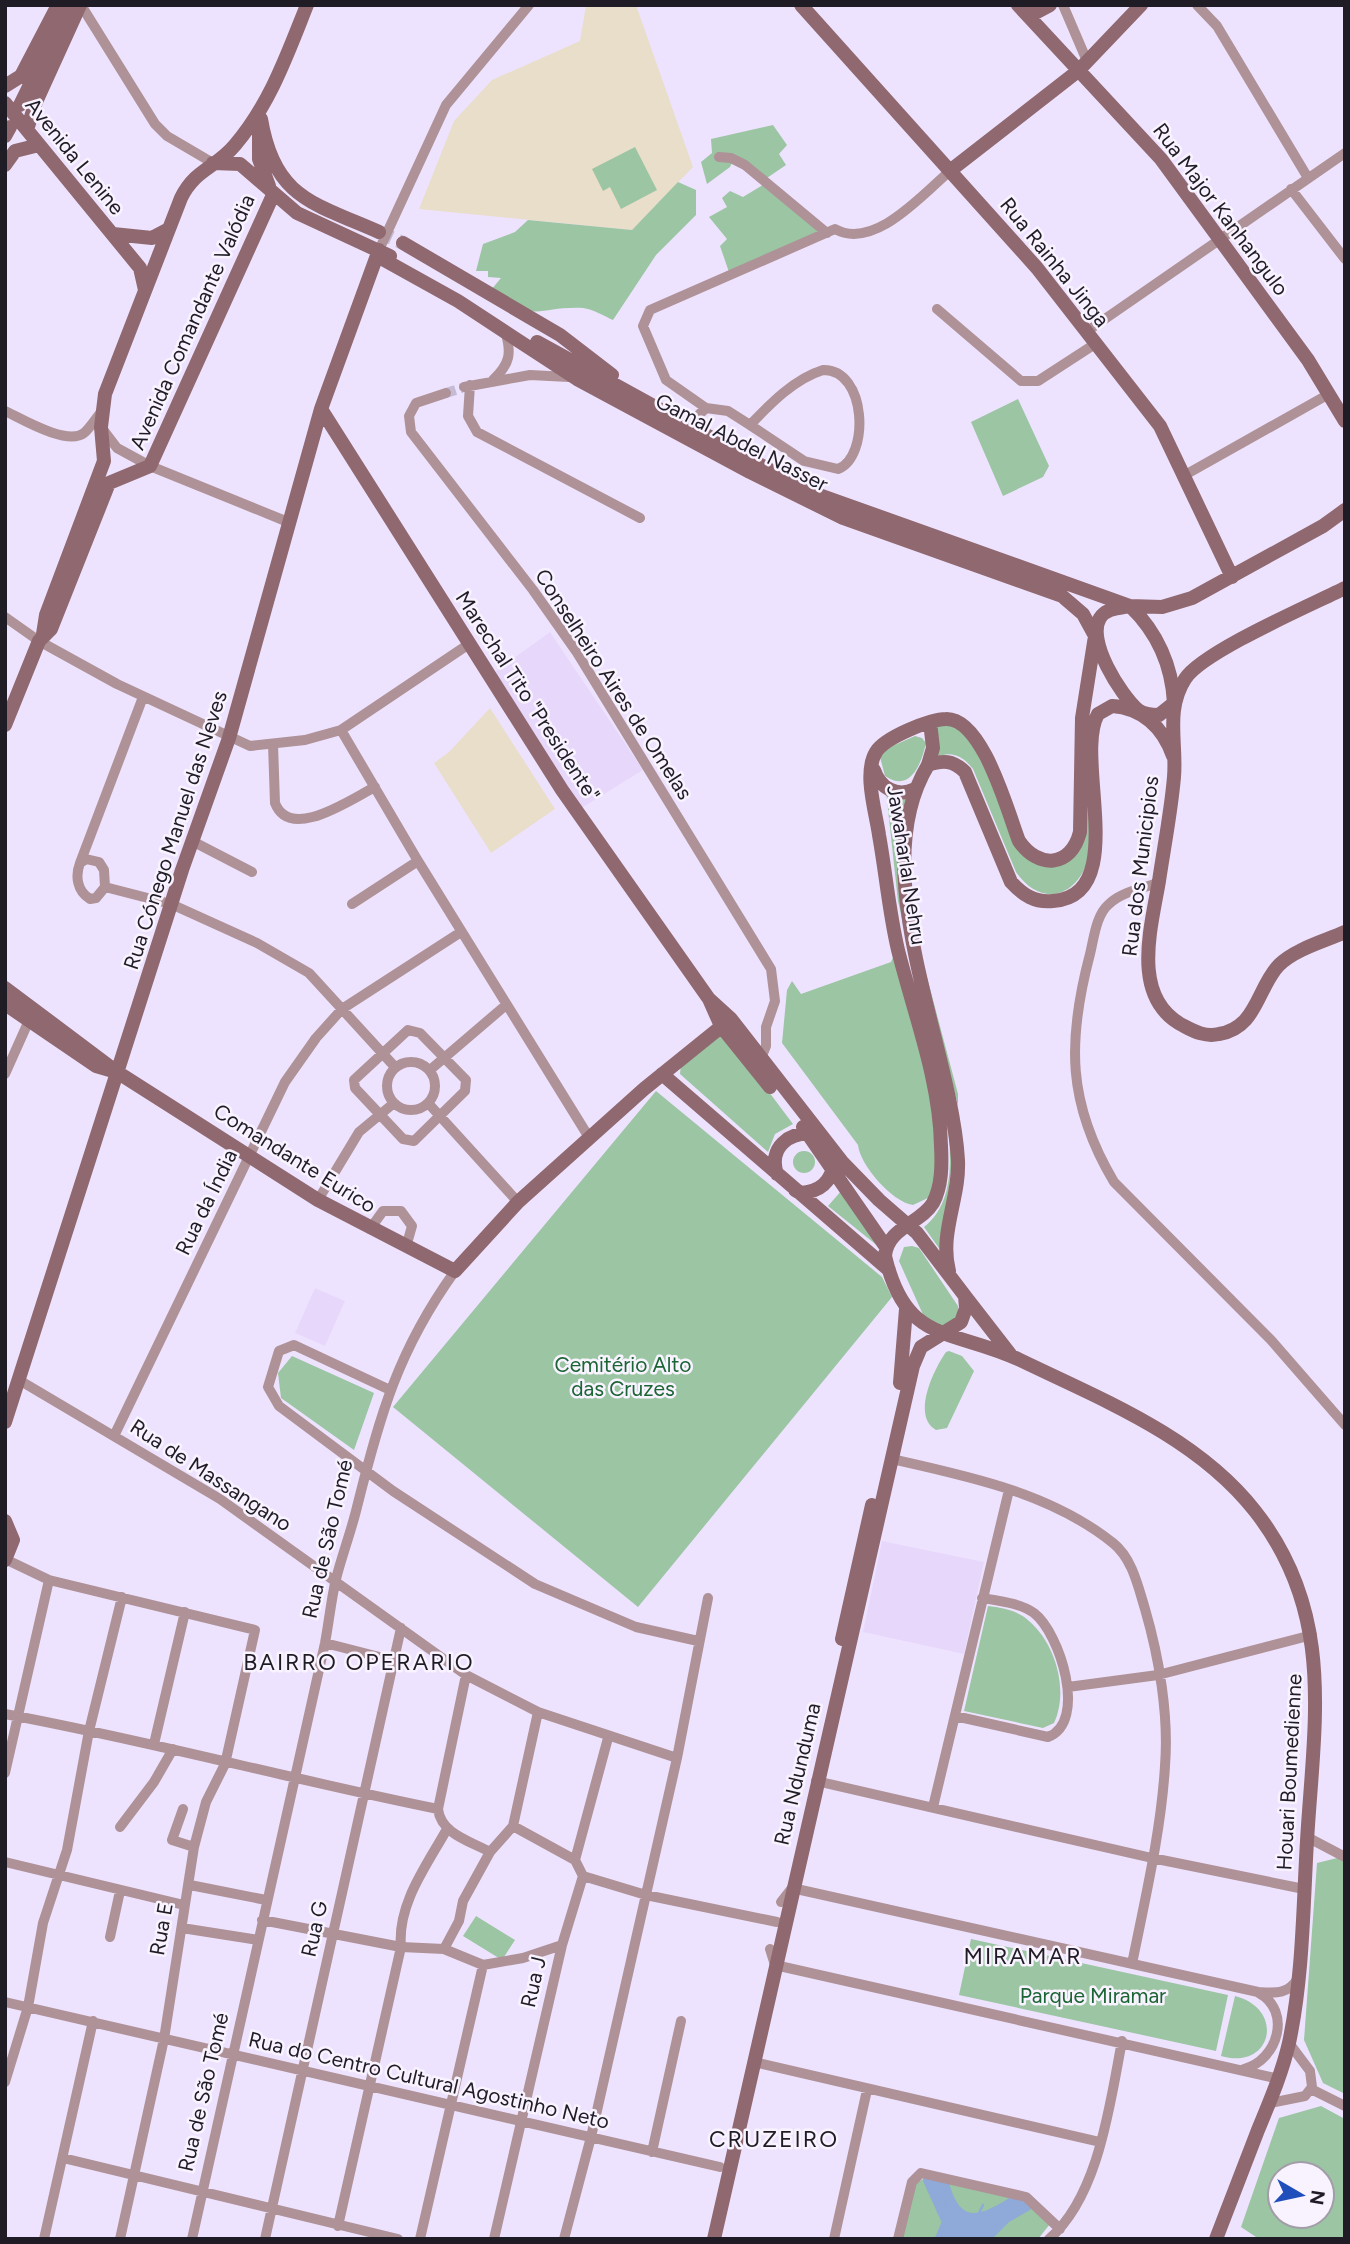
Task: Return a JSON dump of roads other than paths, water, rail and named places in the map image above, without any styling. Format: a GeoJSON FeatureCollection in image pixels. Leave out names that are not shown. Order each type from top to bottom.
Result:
{"type":"FeatureCollection","features":[{"type":"Feature","properties":{"kind":"main road"},"geometry":{"type":"LineString","coordinates":[[5,86],[20,76],[58,5]]}},
{"type":"Feature","properties":{"kind":"main road"},"geometry":{"type":"LineString","coordinates":[[12,106],[69,5]]}},
{"type":"Feature","properties":{"kind":"main road"},"geometry":{"type":"LineString","coordinates":[[16,129],[35,104],[81,5]]}},
{"type":"Feature","properties":{"kind":"main road","name":"Rua Rainha Jinga"},"geometry":{"type":"LineString","coordinates":[[800,5],[1037,268],[1160,426],[1231,577]]}},
{"type":"Feature","properties":{"kind":"main road"},"geometry":{"type":"LineString","coordinates":[[1021,8],[1035,13],[1050,5]]}},
{"type":"Feature","properties":{"kind":"main road"},"geometry":{"type":"LineString","coordinates":[[951,170],[1082,66],[1141,5]]}},
{"type":"Feature","properties":{"kind":"main road"},"geometry":{"type":"LineString","coordinates":[[272,193],[258,151],[261,119],[305,6]]}},
{"type":"Feature","properties":{"kind":"main road","name":"Rua Major Kanhangulo"},"geometry":{"type":"LineString","coordinates":[[1021,8],[1082,66],[1161,159],[1329,394],[1345,421]]}},
{"type":"Feature","properties":{"kind":"main road","name":"Avenida Comandante Valódia"},"geometry":{"type":"LineString","coordinates":[[5,725],[41,638],[43,625],[104,461],[100,427],[105,394],[181,198],[194,176],[232,149],[266,104]]}},
{"type":"Feature","properties":{"kind":"main road","name":"Avenida Lenine"},"geometry":{"type":"LineString","coordinates":[[12,106],[16,129],[39,145],[113,234],[140,268],[145,290]]}},
{"type":"Feature","properties":{"kind":"main road"},"geometry":{"type":"LineString","coordinates":[[261,119],[268,153],[290,188],[312,202],[379,232]]}},
{"type":"Feature","properties":{"kind":"main road"},"geometry":{"type":"LineString","coordinates":[[5,164],[15,151],[39,145]]}},
{"type":"Feature","properties":{"kind":"main road","name":"Gamal Abdel Nasser"},"geometry":{"type":"LineString","coordinates":[[213,163],[240,164],[297,213],[378,253],[808,491],[1130,606]]}},
{"type":"Feature","properties":{"kind":"main road","name":"Avenida Comandante Valódia"},"geometry":{"type":"LineString","coordinates":[[41,638],[51,629],[109,483],[150,466],[272,193]]}},
{"type":"Feature","properties":{"kind":"main road","name":"Avenida Lenine"},"geometry":{"type":"LineString","coordinates":[[113,234],[152,238],[169,229]]}},
{"type":"Feature","properties":{"kind":"main road","name":"Gamal Abdel Nasser"},"geometry":{"type":"LineString","coordinates":[[403,243],[560,335],[641,398]]}},
{"type":"Feature","properties":{"kind":"main road","name":"Gamal Abdel Nasser"},"geometry":{"type":"LineString","coordinates":[[378,253],[504,330],[577,379],[843,518],[1062,596],[1083,614],[1110,673],[1139,711],[1160,730],[1173,756]]}},
{"type":"Feature","properties":{"kind":"main road","name":"Rua Cónego Manuel das Neves"},"geometry":{"type":"LineString","coordinates":[[5,1422],[171,904],[229,738],[321,409],[378,253]]}},
{"type":"Feature","properties":{"kind":"main road","name":"Marechal Tito \"Presidente\""},"geometry":{"type":"LineString","coordinates":[[321,409],[562,790],[709,999],[815,1135],[833,1168],[886,1247]]}},
{"type":"Feature","properties":{"kind":"main road"},"geometry":{"type":"LineString","coordinates":[[928,765],[933,748],[929,722],[948,718],[967,729],[994,772],[1019,841],[1026,851],[1033,857],[1048,861],[1063,858],[1075,847],[1080,832],[1082,718],[1100,618],[1107,611],[1130,606],[1150,608],[1174,604],[1231,577],[1323,526],[1345,510]]}},
{"type":"Feature","properties":{"kind":"main road"},"geometry":{"type":"LineString","coordinates":[[1061,582],[1157,602],[1216,579],[1222,558]]}},
{"type":"Feature","properties":{"kind":"main road"},"geometry":{"type":"LineString","coordinates":[[1139,711],[1159,715],[1174,703],[1186,677],[1210,656],[1345,588]]}},
{"type":"Feature","properties":{"kind":"main road","name":"Rua dos Municipios"},"geometry":{"type":"LineString","coordinates":[[1130,606],[1162,650],[1169,666],[1174,703],[1174,775],[1147,962],[1155,995],[1172,1018],[1199,1033],[1222,1034],[1252,1014],[1279,965],[1345,932]]}},
{"type":"Feature","properties":{"kind":"main road","name":"Jawaharlal Nehru"},"geometry":{"type":"LineString","coordinates":[[949,1272],[945,1239],[958,1164],[955,1130],[950,1097],[916,959],[905,888],[905,846],[915,789],[928,765],[952,762],[965,772],[1005,872],[1021,893],[1034,900],[1064,900],[1075,895],[1091,871],[1095,824],[1095,720],[1104,709],[1112,706],[1139,711]]}},
{"type":"Feature","properties":{"kind":"main road","name":"Jawaharlal Nehru"},"geometry":{"type":"LineString","coordinates":[[886,1247],[907,1223],[924,1213],[932,1204],[939,1187],[941,1143],[934,1090],[890,912],[874,802],[872,765],[875,753],[885,741],[929,722]]}},
{"type":"Feature","properties":{"kind":"main road"},"geometry":{"type":"LineString","coordinates":[[872,765],[876,777],[890,790],[907,792],[915,789]]}},
{"type":"Feature","properties":{"kind":"main road","name":"Comandante Eurico"},"geometry":{"type":"LineString","coordinates":[[5,988],[32,1015],[318,1200],[455,1272]]}},
{"type":"Feature","properties":{"kind":"main road","name":"Comandante Eurico"},"geometry":{"type":"LineString","coordinates":[[5,1004],[32,1015]]}},
{"type":"Feature","properties":{"kind":"main road","name":"Rua de São Tomé"},"geometry":{"type":"LineString","coordinates":[[455,1272],[518,1202],[662,1074],[726,1022]]}},
{"type":"Feature","properties":{"kind":"main road"},"geometry":{"type":"LineString","coordinates":[[662,1074],[890,1271]]}},
{"type":"Feature","properties":{"kind":"main road"},"geometry":{"type":"LineString","coordinates":[[776,1174],[774,1160],[782,1143],[789,1137],[815,1135]]}},
{"type":"Feature","properties":{"kind":"main road","name":"Marechal Tito \"Presidente\""},"geometry":{"type":"LineString","coordinates":[[815,1135],[834,1151],[879,1200],[907,1223],[949,1272],[989,1331],[1014,1358]]}},
{"type":"Feature","properties":{"kind":"main road"},"geometry":{"type":"LineString","coordinates":[[794,1189],[800,1193],[818,1189],[830,1176],[834,1151]]}},
{"type":"Feature","properties":{"kind":"main road"},"geometry":{"type":"LineString","coordinates":[[886,1247],[890,1271],[906,1308],[914,1319],[930,1329],[1014,1358]]}},
{"type":"Feature","properties":{"kind":"main road","name":"Rua Ndunduma"},"geometry":{"type":"LineString","coordinates":[[713,2239],[816,1781],[918,1353],[957,1326],[966,1308],[965,1296]]}},
{"type":"Feature","properties":{"kind":"main road","name":"Rua Ndunduma"},"geometry":{"type":"LineString","coordinates":[[704,2239],[904,1355],[906,1308]]}},
{"type":"Feature","properties":{"kind":"main road","name":"Houari Boumedienne"},"geometry":{"type":"LineString","coordinates":[[1014,1358],[1158,1430],[1188,1448],[1229,1482],[1257,1513],[1284,1553],[1312,1635],[1316,1704],[1299,1974],[1289,2043],[1279,2079],[1216,2239]]}},
{"type":"Feature","properties":{"kind":"main road"},"geometry":{"type":"LineString","coordinates":[[5,1560],[13,1540],[6,1524]]}},
{"type":"Feature","properties":{"kind":"street"},"geometry":{"type":"LineString","coordinates":[[81,5],[155,124],[167,136],[213,163]]}},
{"type":"Feature","properties":{"kind":"street"},"geometry":{"type":"LineString","coordinates":[[378,253],[446,105],[529,5]]}},
{"type":"Feature","properties":{"kind":"street"},"geometry":{"type":"LineString","coordinates":[[1063,5],[1082,66]]}},
{"type":"Feature","properties":{"kind":"street"},"geometry":{"type":"LineString","coordinates":[[1197,5],[1217,26],[1308,178]]}},
{"type":"Feature","properties":{"kind":"street"},"geometry":{"type":"LineString","coordinates":[[1086,331],[1218,237],[1345,153]]}},
{"type":"Feature","properties":{"kind":"street"},"geometry":{"type":"LineString","coordinates":[[719,158],[734,159],[745,165],[827,233]]}},
{"type":"Feature","properties":{"kind":"street"},"geometry":{"type":"LineString","coordinates":[[750,425],[774,401],[822,370],[838,373],[858,400],[859,422],[849,462],[838,469],[804,461],[727,411],[706,408],[666,380],[643,326],[645,315],[681,296],[835,229],[847,234],[881,230],[951,170]]}},
{"type":"Feature","properties":{"kind":"street"},"geometry":{"type":"LineString","coordinates":[[1291,189],[1345,260]]}},
{"type":"Feature","properties":{"kind":"street"},"geometry":{"type":"LineString","coordinates":[[937,309],[1021,381],[1038,381],[1095,344]]}},
{"type":"Feature","properties":{"kind":"street"},"geometry":{"type":"LineString","coordinates":[[493,380],[507,365],[510,356],[504,330]]}},
{"type":"Feature","properties":{"kind":"street"},"geometry":{"type":"LineString","coordinates":[[577,379],[544,374],[466,386],[468,416],[477,432],[640,518]]}},
{"type":"Feature","properties":{"kind":"street","name":"Conselheiro Aires de Omelas"},"geometry":{"type":"LineString","coordinates":[[446,393],[416,403],[409,416],[411,432],[533,590],[576,652],[771,969],[775,1001],[766,1027]]}},
{"type":"Feature","properties":{"kind":"street"},"geometry":{"type":"LineString","coordinates":[[1185,475],[1329,394]]}},
{"type":"Feature","properties":{"kind":"street"},"geometry":{"type":"LineString","coordinates":[[690,424],[706,408]]}},
{"type":"Feature","properties":{"kind":"street"},"geometry":{"type":"LineString","coordinates":[[5,411],[49,432],[74,438],[83,434],[102,411]]}},
{"type":"Feature","properties":{"kind":"street"},"geometry":{"type":"LineString","coordinates":[[100,427],[117,449],[150,466],[288,522]]}},
{"type":"Feature","properties":{"kind":"street"},"geometry":{"type":"LineString","coordinates":[[5,617],[143,697],[250,746],[341,730],[469,644]]}},
{"type":"Feature","properties":{"kind":"street"},"geometry":{"type":"LineString","coordinates":[[80,863],[86,859],[99,862],[104,870],[105,887],[96,898],[85,897],[78,880],[80,863],[143,697]]}},
{"type":"Feature","properties":{"kind":"street"},"geometry":{"type":"LineString","coordinates":[[341,730],[461,932],[590,1139]]}},
{"type":"Feature","properties":{"kind":"street"},"geometry":{"type":"LineString","coordinates":[[273,744],[275,803],[278,810],[289,817],[308,819],[375,787]]}},
{"type":"Feature","properties":{"kind":"street"},"geometry":{"type":"LineString","coordinates":[[192,841],[252,872]]}},
{"type":"Feature","properties":{"kind":"street"},"geometry":{"type":"LineString","coordinates":[[352,904],[418,861]]}},
{"type":"Feature","properties":{"kind":"street"},"geometry":{"type":"LineString","coordinates":[[1158,883],[1110,902],[1098,922],[1076,1025],[1076,1079],[1085,1124],[1114,1182],[1271,1340],[1345,1425]]}},
{"type":"Feature","properties":{"kind":"street"},"geometry":{"type":"LineString","coordinates":[[105,887],[171,904],[257,943],[309,973],[395,1067]]}},
{"type":"Feature","properties":{"kind":"street","name":"Rua da Índia"},"geometry":{"type":"LineString","coordinates":[[114,1436],[285,1082],[316,1038],[342,1010],[461,932]]}},
{"type":"Feature","properties":{"kind":"street"},"geometry":{"type":"LineString","coordinates":[[430,1070],[506,1005]]}},
{"type":"Feature","properties":{"kind":"street"},"geometry":{"type":"LineString","coordinates":[[5,1074],[32,1015]]}},
{"type":"Feature","properties":{"kind":"street"},"geometry":{"type":"LineString","coordinates":[[741,1041],[766,1027]]}},
{"type":"Feature","properties":{"kind":"street"},"geometry":{"type":"LineString","coordinates":[[759,1064],[766,1027]]}},
{"type":"Feature","properties":{"kind":"street"},"geometry":{"type":"LineString","coordinates":[[408,1030],[414,1030],[444,1058],[467,1085],[414,1141],[409,1141],[355,1088],[354,1080],[381,1052],[408,1030]]}},
{"type":"Feature","properties":{"kind":"street"},"geometry":{"type":"LineString","coordinates":[[409,1061],[424,1065],[430,1070],[435,1091],[428,1103],[421,1108],[407,1110],[394,1102],[387,1089],[387,1081],[395,1067],[409,1061]]}},
{"type":"Feature","properties":{"kind":"street"},"geometry":{"type":"LineString","coordinates":[[318,1200],[359,1132],[394,1102]]}},
{"type":"Feature","properties":{"kind":"street"},"geometry":{"type":"LineString","coordinates":[[428,1103],[518,1202]]}},
{"type":"Feature","properties":{"kind":"street"},"geometry":{"type":"LineString","coordinates":[[370,1229],[383,1211],[401,1211],[412,1226],[406,1247]]}},
{"type":"Feature","properties":{"kind":"street","name":"Rua de São Tomé"},"geometry":{"type":"LineString","coordinates":[[192,2239],[325,1643],[335,1582],[365,1469],[390,1390],[416,1332],[455,1272]]}},
{"type":"Feature","properties":{"kind":"street"},"geometry":{"type":"LineString","coordinates":[[390,1390],[295,1345],[279,1351],[268,1387],[279,1406],[365,1469],[535,1584],[636,1627],[698,1641]]}},
{"type":"Feature","properties":{"kind":"street","name":"Rua de Massangano"},"geometry":{"type":"LineString","coordinates":[[19,1380],[220,1499],[466,1675],[538,1712],[608,1738],[677,1758]]}},
{"type":"Feature","properties":{"kind":"street"},"geometry":{"type":"LineString","coordinates":[[892,1459],[968,1476],[1070,1515],[1115,1544],[1126,1559],[1135,1578],[1151,1631],[1158,1675],[1165,1764],[1152,1858],[1132,1964]]}},
{"type":"Feature","properties":{"kind":"street"},"geometry":{"type":"LineString","coordinates":[[933,1807],[1009,1490]]}},
{"type":"Feature","properties":{"kind":"street"},"geometry":{"type":"LineString","coordinates":[[5,1560],[49,1580],[185,1612],[154,1744]]}},
{"type":"Feature","properties":{"kind":"street"},"geometry":{"type":"LineString","coordinates":[[5,1773],[49,1580]]}},
{"type":"Feature","properties":{"kind":"street"},"geometry":{"type":"LineString","coordinates":[[5,2082],[28,2007],[43,1923],[60,1873],[77,1805],[89,1731],[122,1597]]}},
{"type":"Feature","properties":{"kind":"street"},"geometry":{"type":"LineString","coordinates":[[565,2239],[591,2137],[677,1758],[708,1598]]}},
{"type":"Feature","properties":{"kind":"street"},"geometry":{"type":"LineString","coordinates":[[955,1716],[1048,1737],[1057,1733],[1063,1724],[1068,1687],[1060,1656],[1045,1624],[1024,1607],[982,1598]]}},
{"type":"Feature","properties":{"kind":"street","name":"Rua E"},"geometry":{"type":"LineString","coordinates":[[120,2239],[164,2039],[194,1847],[206,1802],[225,1764],[255,1630],[185,1612]]}},
{"type":"Feature","properties":{"kind":"street","name":"Rua G"},"geometry":{"type":"LineString","coordinates":[[265,2239],[401,1628]]}},
{"type":"Feature","properties":{"kind":"street"},"geometry":{"type":"LineString","coordinates":[[1068,1687],[1158,1675],[1312,1635]]}},
{"type":"Feature","properties":{"kind":"street"},"geometry":{"type":"LineString","coordinates":[[325,1643],[395,1661]]}},
{"type":"Feature","properties":{"kind":"street"},"geometry":{"type":"LineString","coordinates":[[466,1675],[439,1809],[440,1822],[447,1829],[491,1852]]}},
{"type":"Feature","properties":{"kind":"street"},"geometry":{"type":"LineString","coordinates":[[444,1949],[459,1921],[463,1901],[491,1852],[513,1826],[538,1712]]}},
{"type":"Feature","properties":{"kind":"street"},"geometry":{"type":"LineString","coordinates":[[5,1714],[154,1744],[225,1764],[439,1809]]}},
{"type":"Feature","properties":{"kind":"street"},"geometry":{"type":"LineString","coordinates":[[575,1860],[608,1738]]}},
{"type":"Feature","properties":{"kind":"street"},"geometry":{"type":"LineString","coordinates":[[120,1827],[154,1782],[173,1749]]}},
{"type":"Feature","properties":{"kind":"street"},"geometry":{"type":"LineString","coordinates":[[816,1781],[1152,1858],[1304,1889]]}},
{"type":"Feature","properties":{"kind":"street"},"geometry":{"type":"LineString","coordinates":[[183,1809],[172,1840],[194,1847]]}},
{"type":"Feature","properties":{"kind":"street"},"geometry":{"type":"LineString","coordinates":[[513,1826],[575,1860],[583,1876],[646,1895],[777,1922]]}},
{"type":"Feature","properties":{"kind":"street"},"geometry":{"type":"LineString","coordinates":[[338,2226],[411,1893],[447,1829]]}},
{"type":"Feature","properties":{"kind":"street"},"geometry":{"type":"LineString","coordinates":[[1307,1837],[1345,1857]]}},
{"type":"Feature","properties":{"kind":"street"},"geometry":{"type":"LineString","coordinates":[[5,1862],[60,1873],[120,1891],[184,1905]]}},
{"type":"Feature","properties":{"kind":"street","name":"Rua J"},"geometry":{"type":"LineString","coordinates":[[494,2239],[562,1945],[583,1876]]}},
{"type":"Feature","properties":{"kind":"street"},"geometry":{"type":"LineString","coordinates":[[190,1885],[266,1900]]}},
{"type":"Feature","properties":{"kind":"street"},"geometry":{"type":"LineString","coordinates":[[781,1902],[792,1888],[1258,1992],[1279,1993],[1290,1988],[1299,1974]]}},
{"type":"Feature","properties":{"kind":"street"},"geometry":{"type":"LineString","coordinates":[[110,1937],[120,1891]]}},
{"type":"Feature","properties":{"kind":"street"},"geometry":{"type":"LineString","coordinates":[[262,1920],[401,1947],[444,1949],[483,1965],[523,1958],[562,1945]]}},
{"type":"Feature","properties":{"kind":"street"},"geometry":{"type":"LineString","coordinates":[[182,1928],[258,1940]]}},
{"type":"Feature","properties":{"kind":"street"},"geometry":{"type":"LineString","coordinates":[[770,1949],[775,1965],[1122,2041],[1279,2079]]}},
{"type":"Feature","properties":{"kind":"street"},"geometry":{"type":"LineString","coordinates":[[420,2239],[483,1965]]}},
{"type":"Feature","properties":{"kind":"street"},"geometry":{"type":"LineString","coordinates":[[1241,2070],[1255,2066],[1266,2058],[1277,2034],[1276,2010],[1270,1998],[1258,1992]]}},
{"type":"Feature","properties":{"kind":"street","name":"Rua do Centro Cultural Agostinho Neto"},"geometry":{"type":"LineString","coordinates":[[5,2002],[371,2084],[720,2167]]}},
{"type":"Feature","properties":{"kind":"street"},"geometry":{"type":"LineString","coordinates":[[44,2239],[93,2021]]}},
{"type":"Feature","properties":{"kind":"street"},"geometry":{"type":"LineString","coordinates":[[652,2152],[681,2021]]}},
{"type":"Feature","properties":{"kind":"street"},"geometry":{"type":"LineString","coordinates":[[1049,2239],[1060,2229],[1085,2187],[1100,2142],[1122,2041]]}},
{"type":"Feature","properties":{"kind":"street"},"geometry":{"type":"LineString","coordinates":[[1289,2043],[1310,2071],[1311,2089]]}},
{"type":"Feature","properties":{"kind":"street"},"geometry":{"type":"LineString","coordinates":[[754,2062],[1100,2142]]}},
{"type":"Feature","properties":{"kind":"street"},"geometry":{"type":"LineString","coordinates":[[1270,2103],[1299,2098],[1311,2089]]}},
{"type":"Feature","properties":{"kind":"street"},"geometry":{"type":"LineString","coordinates":[[1311,2089],[1345,2106]]}},
{"type":"Feature","properties":{"kind":"street"},"geometry":{"type":"LineString","coordinates":[[834,2239],[867,2090]]}},
{"type":"Feature","properties":{"kind":"street"},"geometry":{"type":"LineString","coordinates":[[62,2158],[202,2194],[398,2239]]}},
{"type":"Feature","properties":{"kind":"street"},"geometry":{"type":"LineString","coordinates":[[898,2239],[912,2182],[921,2173],[1027,2197],[1060,2229]]}},
{"type":"Feature","properties":{"kind":"water"},"geometry":{"type":"Polygon","coordinates":[[[928,2180],[944,2183],[949,2199],[963,2216],[982,2217],[1017,2199],[1027,2206],[1006,2218],[985,2239],[940,2239],[947,2222],[928,2180]]]}},
{"type":"Feature","properties":{"kind":"waterway"},"geometry":{"type":"LineString","coordinates":[[940,2239],[947,2222],[928,2180],[944,2183],[949,2199],[963,2216],[982,2217],[1017,2199],[1027,2206],[1006,2218],[985,2239]]}},
{"type":"Feature","properties":{"kind":"waterway"},"geometry":{"type":"LineString","coordinates":[[975,2221],[983,2205]]}},
{"type":"Feature","properties":{"kind":"waterway"},"geometry":{"type":"LineString","coordinates":[[938,2212],[946,2219]]}},
{"type":"Feature","properties":{"kind":"tunnel"},"geometry":{"type":"LineString","coordinates":[[379,232],[403,243]]}},
{"type":"Feature","properties":{"kind":"tunnel"},"geometry":{"type":"LineString","coordinates":[[446,393],[462,388]]}},
{"type":"Feature","properties":{"kind":"district","name":"BAIRRO OPERARIO"},"geometry":{"type":"Point","coordinates":[359,1662]}},
{"type":"Feature","properties":{"kind":"district","name":"MIRAMAR"},"geometry":{"type":"Point","coordinates":[1023,1956]}},
{"type":"Feature","properties":{"kind":"district","name":"CRUZEIRO"},"geometry":{"type":"Point","coordinates":[774,2139]}},
{"type":"Feature","properties":{"kind":"park label","name":"Cemitério Alto das Cruzes"},"geometry":{"type":"Point","coordinates":[623,1376]}},
{"type":"Feature","properties":{"kind":"park label","name":"Parque Miramar"},"geometry":{"type":"Point","coordinates":[1093,1995]}}]}
